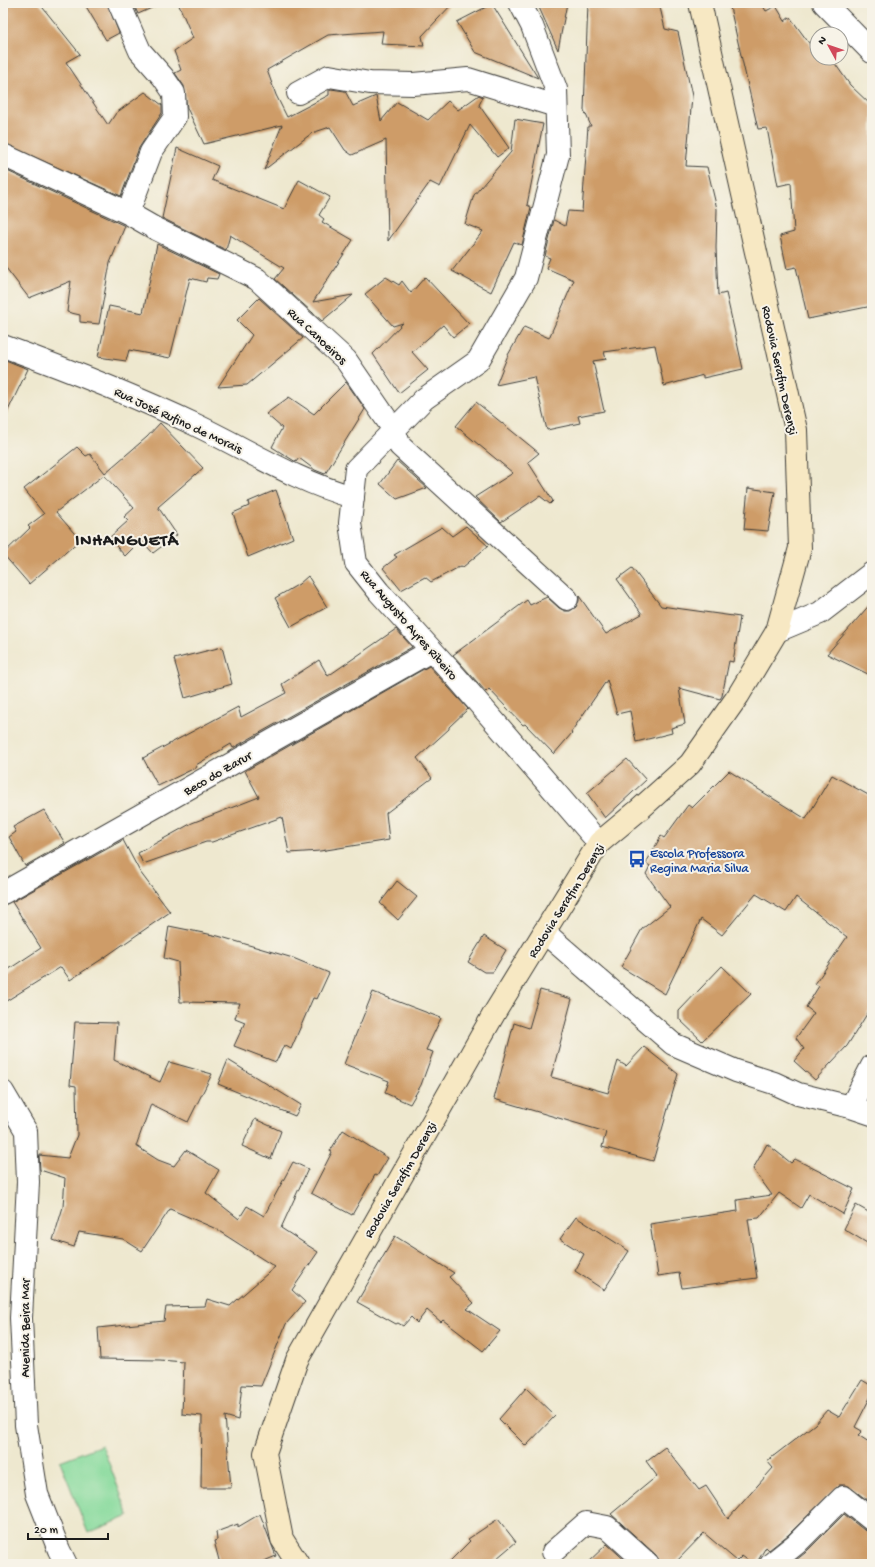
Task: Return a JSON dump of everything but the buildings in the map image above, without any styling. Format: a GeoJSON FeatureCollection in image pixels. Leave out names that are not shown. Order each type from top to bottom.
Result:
{"type":"FeatureCollection","features":[{"type":"Feature","properties":{"kind":"main road","name":"Rodovia Serafim Derenzi"},"geometry":{"type":"LineString","coordinates":[[298,1564],[282,1539],[265,1453],[297,1360],[492,1017],[599,843],[640,809],[690,764],[738,696],[776,630],[800,548],[796,430],[700,3]]}},
{"type":"Feature","properties":{"kind":"street"},"geometry":{"type":"LineString","coordinates":[[119,3],[140,51],[163,77],[174,93],[175,117],[150,152],[128,213]]}},
{"type":"Feature","properties":{"kind":"street","name":"Rua Augusto Ayres Ribeiro"},"geometry":{"type":"LineString","coordinates":[[520,3],[532,26],[556,89],[558,155],[526,278],[478,361],[424,399],[356,469],[350,523],[356,563],[379,592],[457,678],[599,843]]}},
{"type":"Feature","properties":{"kind":"street"},"geometry":{"type":"LineString","coordinates":[[824,3],[872,52]]}},
{"type":"Feature","properties":{"kind":"street"},"geometry":{"type":"LineString","coordinates":[[298,93],[329,76],[370,83],[413,84],[468,79],[556,106]]}},
{"type":"Feature","properties":{"kind":"street","name":"Rua Canoeiros"},"geometry":{"type":"LineString","coordinates":[[3,155],[128,213],[156,229],[257,278],[346,360],[394,430],[400,446],[567,599]]}},
{"type":"Feature","properties":{"kind":"street","name":"Rua José Rufino de Morais"},"geometry":{"type":"LineString","coordinates":[[3,346],[133,396],[196,425],[326,490],[353,497]]}},
{"type":"Feature","properties":{"kind":"street"},"geometry":{"type":"LineString","coordinates":[[776,630],[820,613],[872,573]]}},
{"type":"Feature","properties":{"kind":"street","name":"Beco do Zarur"},"geometry":{"type":"LineString","coordinates":[[3,893],[431,651]]}},
{"type":"Feature","properties":{"kind":"street"},"geometry":{"type":"LineString","coordinates":[[544,932],[672,1044],[736,1071],[774,1083],[798,1094],[851,1107],[872,1114]]}},
{"type":"Feature","properties":{"kind":"street"},"geometry":{"type":"LineString","coordinates":[[851,1107],[872,1066]]}},
{"type":"Feature","properties":{"kind":"street","name":"Avenida Beira Mar"},"geometry":{"type":"LineString","coordinates":[[3,1092],[26,1131],[28,1182],[21,1318],[26,1425],[37,1494],[66,1564]]}},
{"type":"Feature","properties":{"kind":"street"},"geometry":{"type":"LineString","coordinates":[[771,1564],[796,1544],[843,1496],[872,1520]]}},
{"type":"Feature","properties":{"kind":"street"},"geometry":{"type":"LineString","coordinates":[[553,1552],[586,1523],[607,1527],[648,1564]]}},
{"type":"Feature","properties":{"kind":"green space"},"geometry":{"type":"Polygon","coordinates":[[[102,1445],[129,1516],[88,1533],[60,1461],[102,1445]]]}},
{"type":"Feature","properties":{"kind":"place","name":"Escola Professora Regina Maria Silva"},"geometry":{"type":"Point","coordinates":[637,859]}},
{"type":"Feature","properties":{"kind":"district","name":"INHANGUETÁ"},"geometry":{"type":"Point","coordinates":[127,539]}}]}
